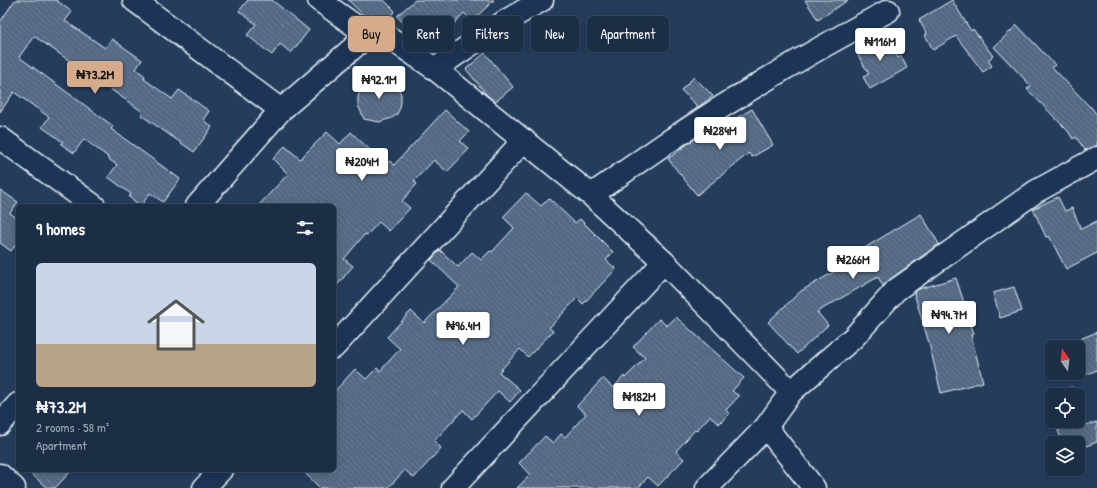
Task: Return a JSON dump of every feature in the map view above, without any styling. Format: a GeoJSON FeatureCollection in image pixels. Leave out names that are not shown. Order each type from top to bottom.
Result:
{"type":"FeatureCollection","features":[{"type":"Feature","properties":{"kind":"street"},"geometry":{"type":"LineString","coordinates":[[134,0],[281,110]]}},
{"type":"Feature","properties":{"kind":"street"},"geometry":{"type":"LineString","coordinates":[[319,0],[348,21]]}},
{"type":"Feature","properties":{"kind":"street"},"geometry":{"type":"LineString","coordinates":[[435,69],[504,22],[542,0]]}},
{"type":"Feature","properties":{"kind":"street"},"geometry":{"type":"LineString","coordinates":[[591,195],[667,143],[745,93],[832,40],[888,11]]}},
{"type":"Feature","properties":{"kind":"street"},"geometry":{"type":"LineString","coordinates":[[395,42],[435,69],[591,195],[664,262],[791,392]]}},
{"type":"Feature","properties":{"kind":"street"},"geometry":{"type":"LineString","coordinates":[[199,204],[281,110],[348,52]]}},
{"type":"Feature","properties":{"kind":"street"},"geometry":{"type":"LineString","coordinates":[[0,138],[91,204]]}},
{"type":"Feature","properties":{"kind":"street"},"geometry":{"type":"LineString","coordinates":[[336,345],[524,140]]}},
{"type":"Feature","properties":{"kind":"street"},"geometry":{"type":"LineString","coordinates":[[707,488],[766,427],[791,392],[854,337],[896,290],[1035,192],[1097,158]]}},
{"type":"Feature","properties":{"kind":"street"},"geometry":{"type":"LineString","coordinates":[[453,488],[664,262]]}},
{"type":"Feature","properties":{"kind":"street"},"geometry":{"type":"LineString","coordinates":[[0,424],[16,406]]}},
{"type":"Feature","properties":{"kind":"street"},"geometry":{"type":"LineString","coordinates":[[766,427],[814,488]]}},
{"type":"Feature","properties":{"kind":"street"},"geometry":{"type":"LineString","coordinates":[[204,488],[219,472]]}},
{"type":"Feature","properties":{"kind":"street"},"geometry":{"type":"LineString","coordinates":[[0,475],[14,488]]}},
{"type":"Feature","properties":{"kind":"building"},"geometry":{"type":"Polygon","coordinates":[[[15,0],[56,0],[72,12],[65,21],[105,48],[112,39],[142,60],[136,69],[145,76],[144,79],[172,99],[179,90],[209,111],[203,120],[212,127],[194,152],[141,115],[143,112],[34,36],[19,57],[113,126],[111,129],[180,179],[163,202],[150,193],[142,204],[138,204],[129,197],[131,194],[108,177],[117,165],[84,139],[74,153],[61,144],[63,142],[42,127],[49,117],[14,92],[0,112],[0,22],[15,0]]]}},
{"type":"Feature","properties":{"kind":"building"},"geometry":{"type":"Polygon","coordinates":[[[248,0],[272,0],[309,30],[291,53],[280,44],[272,55],[247,35],[256,24],[239,11],[248,0]]]}},
{"type":"Feature","properties":{"kind":"building"},"geometry":{"type":"Polygon","coordinates":[[[348,0],[384,0],[395,11],[390,16],[365,16],[348,0]]]}},
{"type":"Feature","properties":{"kind":"building"},"geometry":{"type":"Polygon","coordinates":[[[415,0],[494,0],[477,16],[467,16],[464,13],[454,24],[454,16],[403,16],[403,23],[397,16],[415,0]]]}},
{"type":"Feature","properties":{"kind":"building"},"geometry":{"type":"Polygon","coordinates":[[[805,0],[848,0],[818,20],[805,0]]]}},
{"type":"Feature","properties":{"kind":"building"},"geometry":{"type":"Polygon","coordinates":[[[952,0],[971,31],[973,29],[993,56],[988,60],[992,66],[983,72],[956,36],[933,50],[925,35],[927,34],[919,20],[952,0]]]}},
{"type":"Feature","properties":{"kind":"building"},"geometry":{"type":"Polygon","coordinates":[[[1017,25],[1055,65],[1052,67],[1097,115],[1096,146],[1085,150],[1076,137],[1073,139],[1068,131],[1027,89],[1031,86],[994,47],[1017,25]]]}},
{"type":"Feature","properties":{"kind":"building"},"geometry":{"type":"Polygon","coordinates":[[[885,36],[898,58],[901,56],[907,68],[870,89],[863,77],[869,74],[856,52],[885,36]]]}},
{"type":"Feature","properties":{"kind":"building"},"geometry":{"type":"Polygon","coordinates":[[[485,53],[513,87],[495,102],[487,95],[466,69],[485,53]]]}},
{"type":"Feature","properties":{"kind":"building"},"geometry":{"type":"Polygon","coordinates":[[[694,77],[713,96],[698,107],[681,90],[694,77]]]}},
{"type":"Feature","properties":{"kind":"building"},"geometry":{"type":"Polygon","coordinates":[[[379,79],[393,83],[398,88],[401,94],[401,101],[397,114],[392,118],[379,122],[364,119],[358,105],[358,97],[360,90],[365,84],[371,80],[379,79]]]}},
{"type":"Feature","properties":{"kind":"building"},"geometry":{"type":"Polygon","coordinates":[[[752,109],[773,145],[752,157],[749,153],[697,195],[668,159],[718,124],[721,127],[752,109]]]}},
{"type":"Feature","properties":{"kind":"building"},"geometry":{"type":"Polygon","coordinates":[[[445,110],[469,132],[460,141],[469,149],[447,172],[434,160],[414,181],[417,184],[402,201],[410,208],[389,231],[379,222],[367,235],[365,234],[344,259],[353,266],[336,287],[336,204],[260,204],[288,174],[273,159],[285,146],[300,159],[327,132],[340,144],[351,132],[386,165],[390,161],[394,165],[445,110]]]}},
{"type":"Feature","properties":{"kind":"building"},"geometry":{"type":"Polygon","coordinates":[[[0,190],[18,202],[10,213],[16,218],[16,245],[11,251],[0,243],[0,190]]]}},
{"type":"Feature","properties":{"kind":"building"},"geometry":{"type":"Polygon","coordinates":[[[526,193],[541,206],[549,198],[575,223],[580,219],[613,252],[606,260],[616,269],[583,304],[577,298],[549,328],[553,331],[528,357],[520,349],[499,372],[520,390],[510,402],[498,391],[472,419],[463,410],[434,441],[441,448],[414,478],[405,470],[388,488],[320,488],[304,472],[336,472],[336,390],[355,369],[366,379],[377,368],[380,371],[400,349],[387,337],[411,311],[424,323],[459,287],[431,260],[440,250],[458,267],[472,252],[481,260],[490,251],[492,252],[514,228],[503,217],[526,193]]]}},
{"type":"Feature","properties":{"kind":"building"},"geometry":{"type":"Polygon","coordinates":[[[1058,197],[1065,211],[1072,208],[1081,229],[1097,221],[1097,253],[1066,269],[1049,236],[1046,237],[1033,209],[1058,197]]]}},
{"type":"Feature","properties":{"kind":"building"},"geometry":{"type":"Polygon","coordinates":[[[921,214],[939,244],[883,286],[878,277],[817,312],[828,325],[797,354],[768,322],[801,291],[849,263],[846,259],[921,214]]]}},
{"type":"Feature","properties":{"kind":"building"},"geometry":{"type":"Polygon","coordinates":[[[956,278],[974,334],[971,335],[983,382],[941,393],[929,343],[914,293],[919,289],[956,278]]]}},
{"type":"Feature","properties":{"kind":"building"},"geometry":{"type":"Polygon","coordinates":[[[1014,287],[1022,311],[1000,318],[993,293],[1014,287]]]}},
{"type":"Feature","properties":{"kind":"building"},"geometry":{"type":"Polygon","coordinates":[[[676,317],[744,378],[732,391],[739,396],[726,410],[729,414],[719,424],[710,416],[696,431],[695,430],[676,451],[684,459],[658,486],[648,477],[638,488],[517,488],[530,475],[519,463],[545,436],[553,443],[561,434],[565,437],[586,414],[577,406],[603,378],[613,388],[624,376],[625,378],[645,358],[633,347],[659,319],[667,326],[676,317]]]}},
{"type":"Feature","properties":{"kind":"building"},"geometry":{"type":"Polygon","coordinates":[[[1097,332],[1097,370],[1085,375],[1085,340],[1077,340],[1097,332]]]}},
{"type":"Feature","properties":{"kind":"building"},"geometry":{"type":"Polygon","coordinates":[[[1085,422],[1086,425],[1097,422],[1097,442],[1085,446],[1085,436],[1060,436],[1057,428],[1085,428],[1085,422]]]}},
{"type":"Feature","properties":{"kind":"building"},"geometry":{"type":"Polygon","coordinates":[[[29,472],[70,472],[55,488],[47,488],[29,472]]]}}]}
